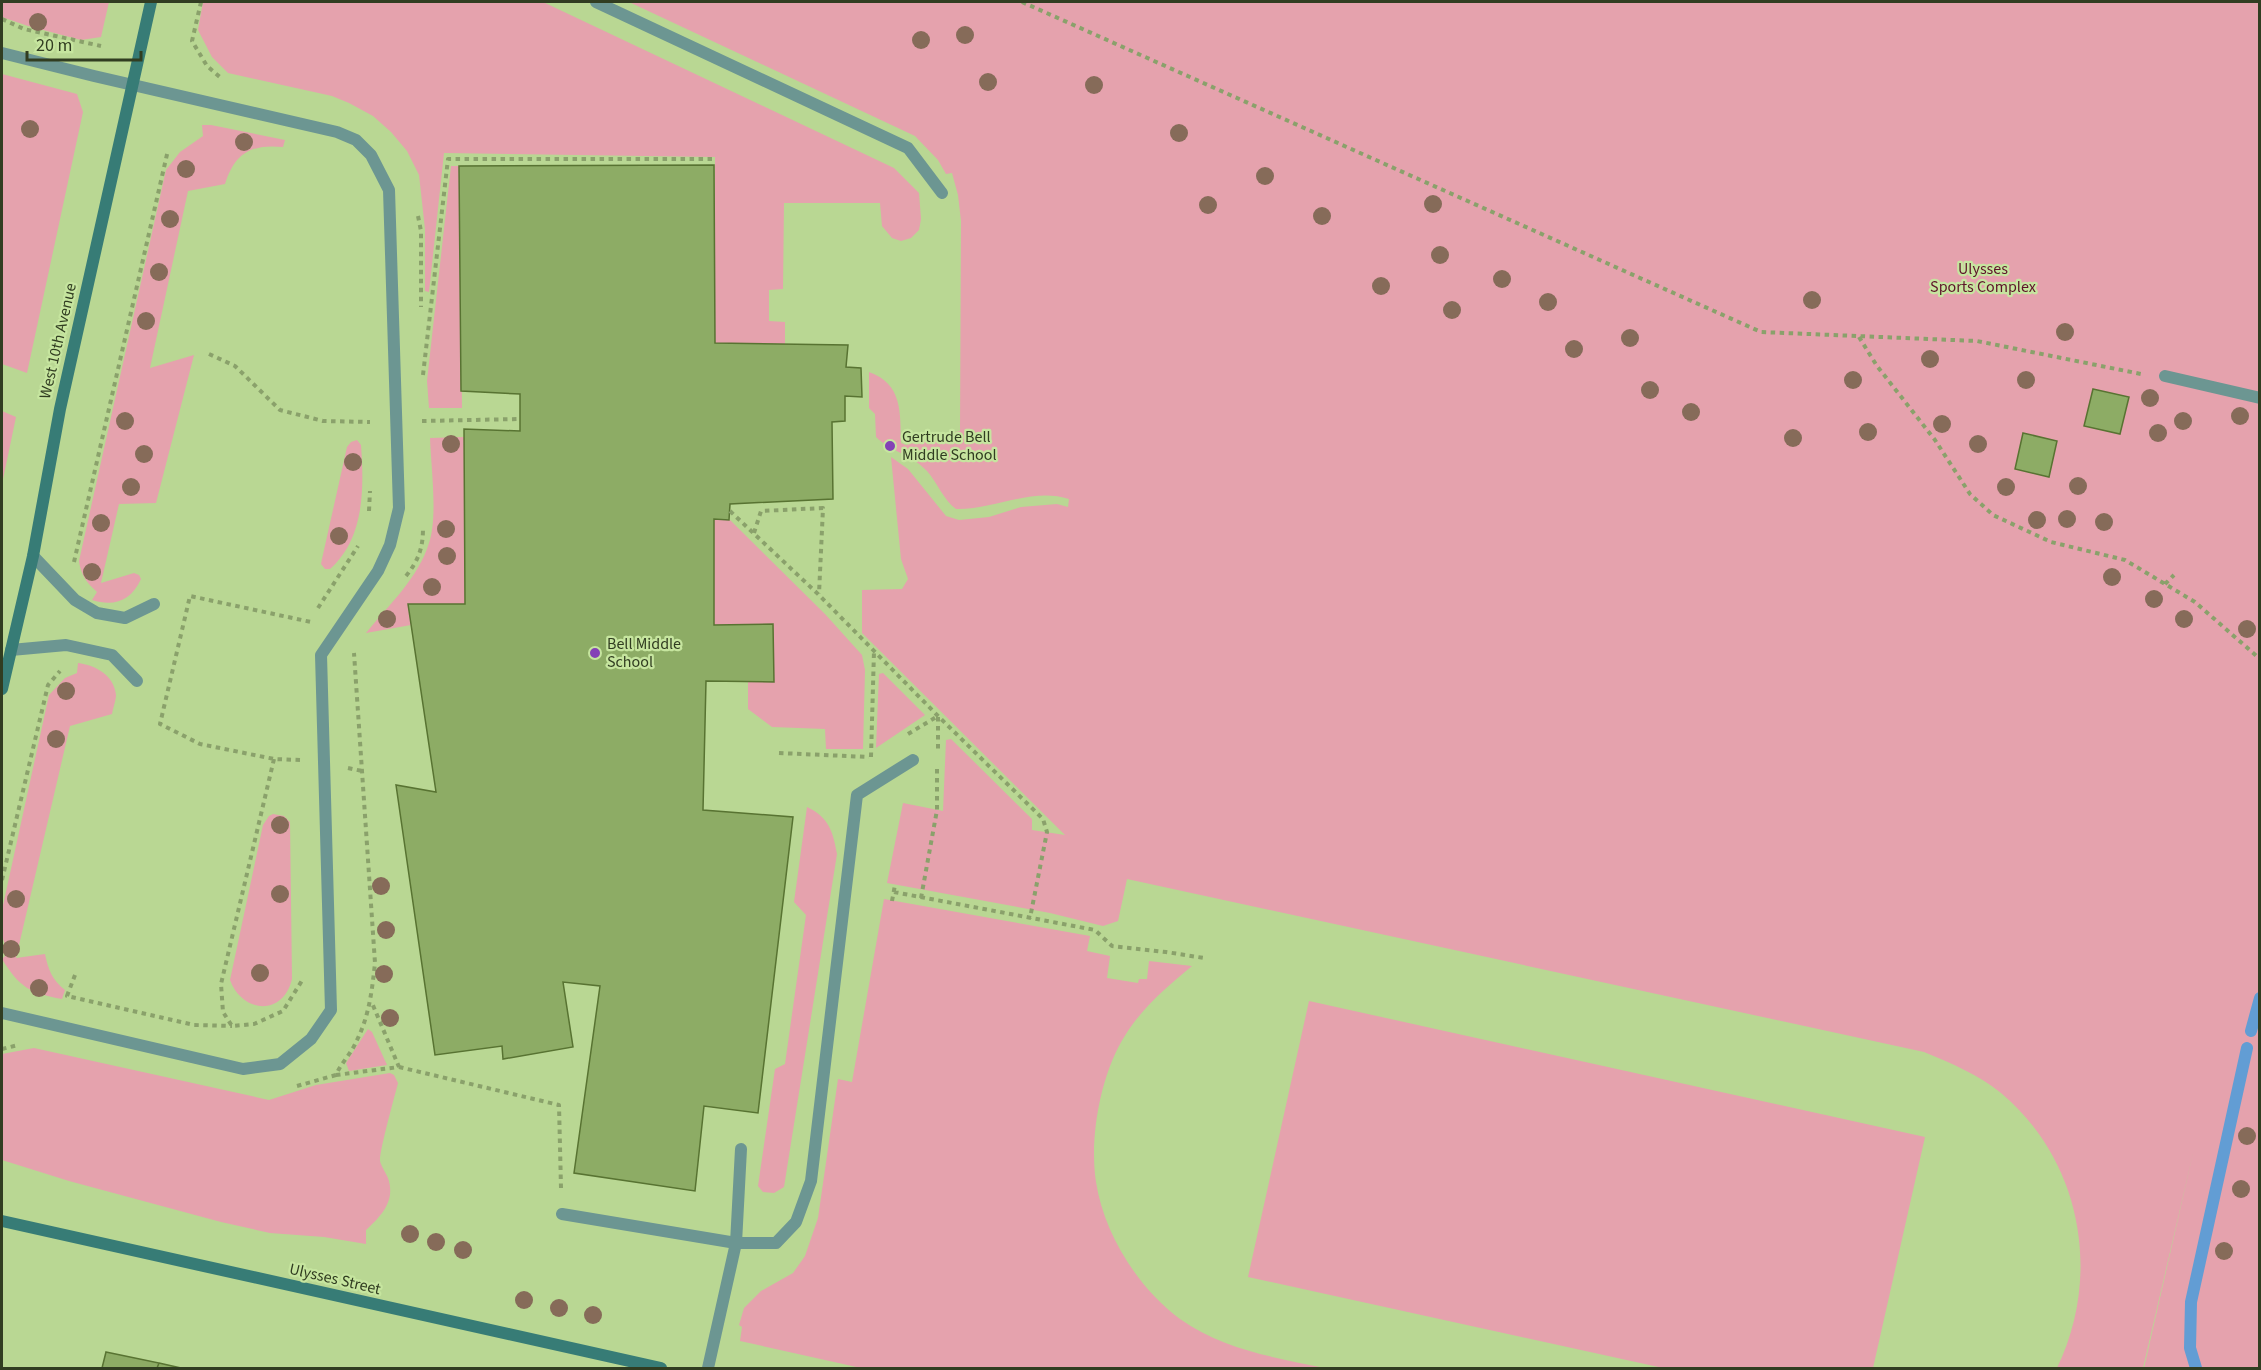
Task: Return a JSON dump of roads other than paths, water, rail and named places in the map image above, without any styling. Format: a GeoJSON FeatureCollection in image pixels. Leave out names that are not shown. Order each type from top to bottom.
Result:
{"type":"FeatureCollection","features":[{"type":"Feature","properties":{"kind":"street","name":"West 10th Avenue"},"geometry":{"type":"LineString","coordinates":[[2,688],[33,556],[60,409],[151,2]]}},
{"type":"Feature","properties":{"kind":"street","name":"Ulysses Street"},"geometry":{"type":"LineString","coordinates":[[2,1221],[661,1368]]}},
{"type":"Feature","properties":{"kind":"lane"},"geometry":{"type":"LineString","coordinates":[[596,2],[908,148],[942,193]]}},
{"type":"Feature","properties":{"kind":"lane"},"geometry":{"type":"LineString","coordinates":[[2,53],[337,132],[356,140],[371,155],[389,190],[399,508],[390,544],[378,571],[321,655],[331,1010],[311,1039],[280,1064],[243,1069],[2,1013]]}},
{"type":"Feature","properties":{"kind":"lane"},"geometry":{"type":"LineString","coordinates":[[2165,376],[2259,398]]}},
{"type":"Feature","properties":{"kind":"lane"},"geometry":{"type":"LineString","coordinates":[[33,556],[75,600],[97,613],[124,618],[154,604]]}},
{"type":"Feature","properties":{"kind":"lane"},"geometry":{"type":"LineString","coordinates":[[11,650],[66,645],[112,655],[137,681]]}},
{"type":"Feature","properties":{"kind":"lane"},"geometry":{"type":"LineString","coordinates":[[562,1214],[736,1243],[776,1243],[796,1222],[811,1181],[857,795],[913,760]]}},
{"type":"Feature","properties":{"kind":"lane"},"geometry":{"type":"LineString","coordinates":[[708,1368],[736,1243],[741,1149]]}},
{"type":"Feature","properties":{"kind":"waterway"},"geometry":{"type":"LineString","coordinates":[[2251,1031],[2260,998]]}},
{"type":"Feature","properties":{"kind":"waterway"},"geometry":{"type":"LineString","coordinates":[[2196,1368],[2190,1348],[2191,1302],[2247,1048]]}},
{"type":"Feature","properties":{"kind":"place","name":"Gertrude Bell Middle School"},"geometry":{"type":"Point","coordinates":[890,446]}},
{"type":"Feature","properties":{"kind":"place","name":"Bell Middle School"},"geometry":{"type":"Point","coordinates":[595,653]}},
{"type":"Feature","properties":{"kind":"park label","name":"Ulysses Sports Complex"},"geometry":{"type":"Point","coordinates":[1983,278]}}]}
